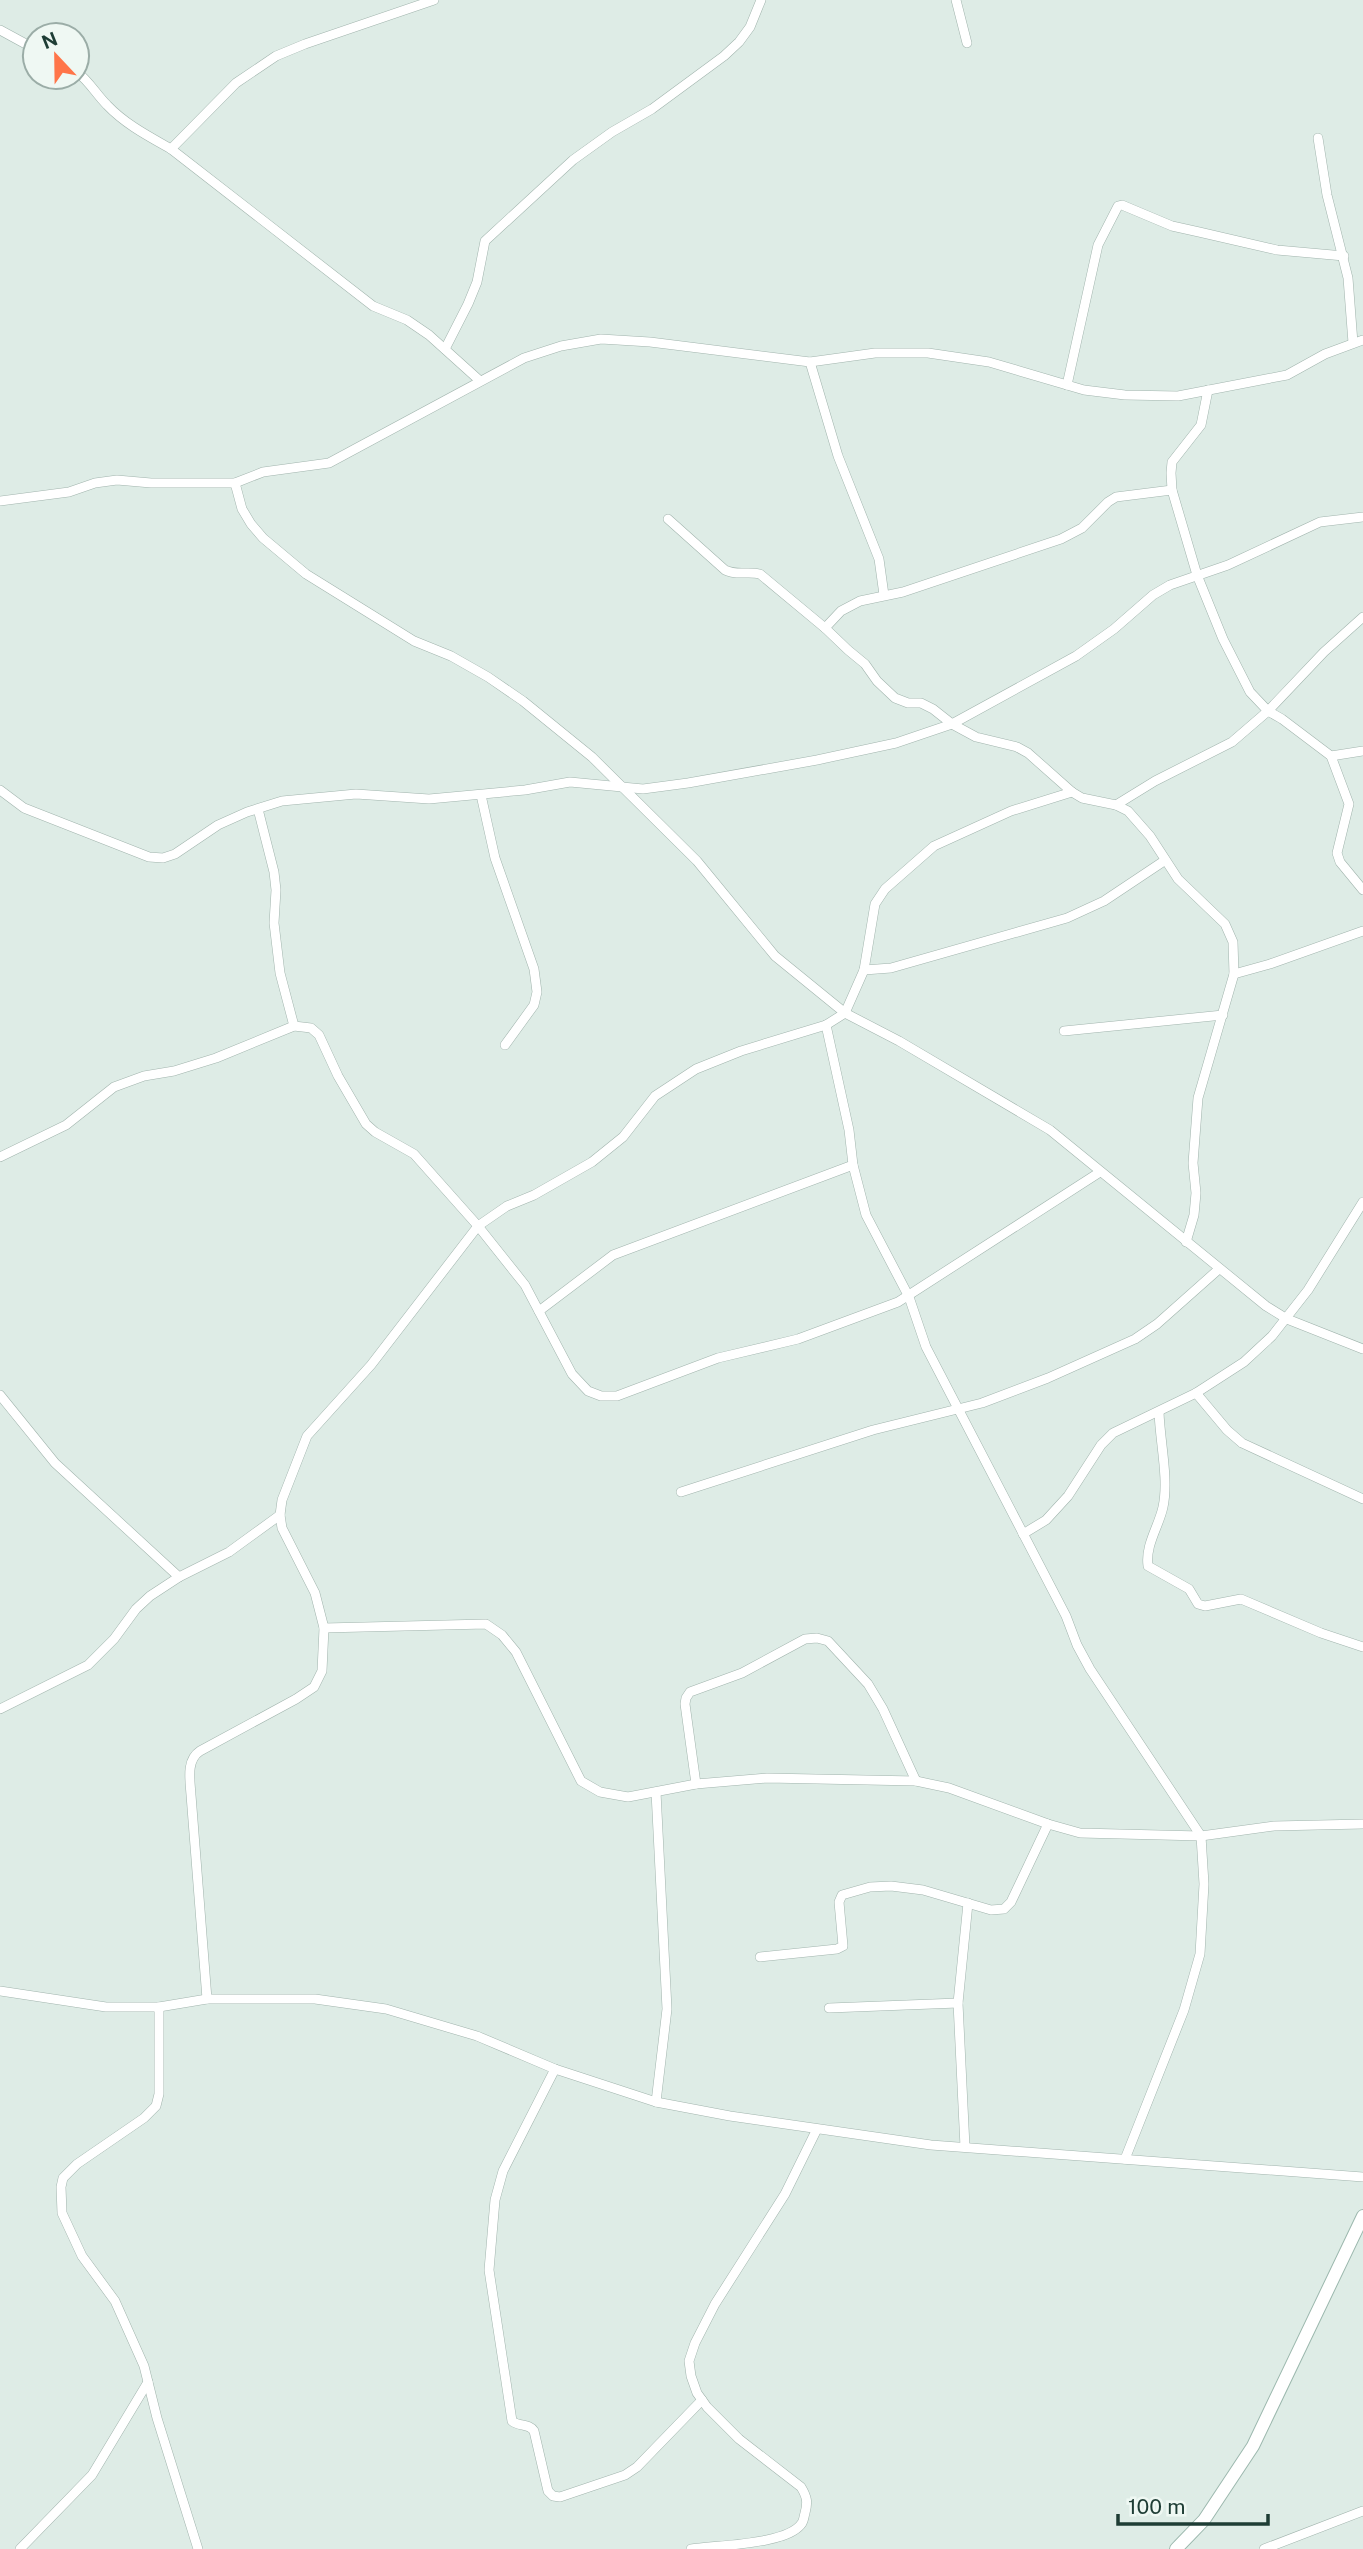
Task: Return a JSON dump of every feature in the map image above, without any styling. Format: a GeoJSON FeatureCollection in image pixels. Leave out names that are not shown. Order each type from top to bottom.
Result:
{"type":"FeatureCollection","features":[{"type":"Feature","properties":{"kind":"street"},"geometry":{"type":"LineString","coordinates":[[171,149],[236,83],[276,56],[434,0]]}},
{"type":"Feature","properties":{"kind":"street"},"geometry":{"type":"LineString","coordinates":[[445,349],[477,282],[485,241],[573,160],[612,132],[652,109],[724,56],[750,27],[761,0]]}},
{"type":"Feature","properties":{"kind":"street"},"geometry":{"type":"LineString","coordinates":[[956,0],[967,43]]}},
{"type":"Feature","properties":{"kind":"street"},"geometry":{"type":"LineString","coordinates":[[0,30],[21,41]]}},
{"type":"Feature","properties":{"kind":"street"},"geometry":{"type":"LineString","coordinates":[[91,85],[107,106],[136,130],[171,149],[373,306],[407,320],[479,380]]}},
{"type":"Feature","properties":{"kind":"street"},"geometry":{"type":"LineString","coordinates":[[1318,138],[1327,195],[1348,278],[1353,342]]}},
{"type":"Feature","properties":{"kind":"street"},"geometry":{"type":"LineString","coordinates":[[1068,385],[1098,245],[1118,206],[1122,205],[1172,226],[1277,250],[1343,256]]}},
{"type":"Feature","properties":{"kind":"street"},"geometry":{"type":"LineString","coordinates":[[0,501],[69,492],[95,483],[117,481],[235,482],[263,472],[329,463],[524,358],[561,346],[601,339],[650,342],[810,362],[875,353],[928,353],[989,362],[1084,390],[1125,395],[1178,396],[1287,375],[1353,342],[1363,340]]}},
{"type":"Feature","properties":{"kind":"street"},"geometry":{"type":"LineString","coordinates":[[810,362],[838,456],[879,559],[884,595]]}},
{"type":"Feature","properties":{"kind":"street"},"geometry":{"type":"LineString","coordinates":[[1208,390],[1200,425],[1172,462],[1172,490],[1197,575],[1237,670],[1250,692],[1268,711],[1331,756],[1349,804],[1337,853],[1340,862],[1363,890]]}},
{"type":"Feature","properties":{"kind":"street"},"geometry":{"type":"LineString","coordinates":[[235,482],[242,509],[251,524],[263,538],[306,574],[414,641],[451,656],[488,677],[562,731],[626,789],[697,861],[775,956],[845,1013],[899,1041],[1050,1130],[1266,1306],[1287,1319],[1363,1349]]}},
{"type":"Feature","properties":{"kind":"street"},"geometry":{"type":"LineString","coordinates":[[825,628],[841,611],[860,601],[903,592],[1061,540],[1082,528],[1108,502],[1116,498],[1172,490]]}},
{"type":"Feature","properties":{"kind":"street"},"geometry":{"type":"LineString","coordinates":[[0,790],[24,808],[149,857],[163,858],[192,844],[218,825],[282,801],[356,794],[429,799],[481,795],[570,782],[626,789],[688,783],[817,760],[897,743],[952,724],[1076,656],[1114,629],[1153,595],[1170,585],[1228,565],[1320,522],[1363,517]]}},
{"type":"Feature","properties":{"kind":"street"},"geometry":{"type":"LineString","coordinates":[[668,519],[725,570],[732,574],[750,571],[760,573],[865,664],[877,681],[895,698],[908,703],[922,703],[976,737],[1017,747],[1028,753],[1072,792],[1128,811],[1150,836],[1178,879],[1225,924],[1233,942],[1234,974],[1198,1098],[1194,1163],[1196,1193],[1194,1215],[1186,1242]]}},
{"type":"Feature","properties":{"kind":"street"},"geometry":{"type":"LineString","coordinates":[[1116,805],[1155,781],[1232,742],[1268,711],[1324,652],[1363,617]]}},
{"type":"Feature","properties":{"kind":"street"},"geometry":{"type":"LineString","coordinates":[[1331,756],[1363,751]]}},
{"type":"Feature","properties":{"kind":"street"},"geometry":{"type":"LineString","coordinates":[[207,1999],[190,1763],[200,1751],[314,1687],[322,1671],[324,1628],[315,1593],[282,1528],[280,1515],[282,1500],[307,1436],[371,1365],[478,1226],[507,1206],[534,1195],[592,1162],[623,1138],[654,1096],[696,1069],[741,1051],[826,1025],[845,1013],[864,970],[876,904],[885,889],[934,846],[1011,811],[1072,792]]}},
{"type":"Feature","properties":{"kind":"street"},"geometry":{"type":"LineString","coordinates":[[481,795],[495,858],[534,969],[537,992],[534,1005],[505,1045]]}},
{"type":"Feature","properties":{"kind":"street"},"geometry":{"type":"LineString","coordinates":[[258,809],[274,872],[274,923],[280,973],[293,1026]]}},
{"type":"Feature","properties":{"kind":"street"},"geometry":{"type":"LineString","coordinates":[[864,970],[891,968],[1067,918],[1104,901],[1164,861]]}},
{"type":"Feature","properties":{"kind":"street"},"geometry":{"type":"LineString","coordinates":[[1234,974],[1363,931]]}},
{"type":"Feature","properties":{"kind":"street"},"geometry":{"type":"LineString","coordinates":[[1065,1031],[1223,1015]]}},
{"type":"Feature","properties":{"kind":"street"},"geometry":{"type":"LineString","coordinates":[[826,1025],[849,1130],[853,1166],[866,1215],[909,1297],[926,1346],[1066,1616],[1090,1669],[1201,1836],[1204,1884],[1200,1954],[1184,2010],[1125,2159]]}},
{"type":"Feature","properties":{"kind":"street"},"geometry":{"type":"LineString","coordinates":[[0,1157],[66,1125],[114,1087],[144,1076],[174,1072],[216,1058],[293,1026],[311,1028],[319,1035],[338,1076],[366,1124],[414,1154],[478,1226],[525,1284],[572,1374],[588,1391],[601,1396],[617,1396],[718,1358],[798,1339],[909,1297],[1100,1172]]}},
{"type":"Feature","properties":{"kind":"street"},"geometry":{"type":"LineString","coordinates":[[539,1311],[613,1255],[853,1166]]}},
{"type":"Feature","properties":{"kind":"street"},"geometry":{"type":"LineString","coordinates":[[1023,1534],[1046,1520],[1069,1496],[1101,1445],[1113,1433],[1196,1393],[1244,1362],[1287,1319],[1363,1202]]}},
{"type":"Feature","properties":{"kind":"street"},"geometry":{"type":"LineString","coordinates":[[681,1493],[873,1430],[982,1403],[1026,1387],[1119,1348],[1157,1324],[1219,1269]]}},
{"type":"Feature","properties":{"kind":"street"},"geometry":{"type":"LineString","coordinates":[[1196,1393],[1227,1430],[1242,1443],[1363,1499]]}},
{"type":"Feature","properties":{"kind":"street"},"geometry":{"type":"LineString","coordinates":[[0,1395],[55,1464],[179,1577]]}},
{"type":"Feature","properties":{"kind":"street"},"geometry":{"type":"LineString","coordinates":[[1159,1412],[1165,1487],[1163,1507],[1152,1539],[1148,1566],[1189,1589],[1198,1604],[1205,1606],[1241,1599],[1321,1633],[1363,1647]]}},
{"type":"Feature","properties":{"kind":"street"},"geometry":{"type":"LineString","coordinates":[[0,1709],[88,1665],[150,1596],[179,1577],[229,1552],[280,1515]]}},
{"type":"Feature","properties":{"kind":"street"},"geometry":{"type":"LineString","coordinates":[[324,1628],[486,1624],[502,1635],[516,1652],[581,1781],[600,1793],[628,1797],[696,1784],[767,1778],[916,1781],[949,1788],[1080,1833],[1201,1836],[1274,1826],[1363,1824]]}},
{"type":"Feature","properties":{"kind":"street"},"geometry":{"type":"LineString","coordinates":[[696,1784],[685,1704],[690,1692],[742,1673],[805,1639],[817,1638],[828,1641],[868,1684],[898,1737],[916,1781]]}},
{"type":"Feature","properties":{"kind":"street"},"geometry":{"type":"LineString","coordinates":[[656,1792],[667,2010],[656,2102]]}},
{"type":"Feature","properties":{"kind":"street"},"geometry":{"type":"LineString","coordinates":[[760,1958],[837,1949],[843,1946],[839,1902],[842,1895],[860,1890],[891,1886],[923,1890],[991,1910],[1004,1909],[1010,1902],[1048,1824]]}},
{"type":"Feature","properties":{"kind":"street"},"geometry":{"type":"LineString","coordinates":[[965,2147],[958,2003],[968,1903]]}},
{"type":"Feature","properties":{"kind":"street"},"geometry":{"type":"LineString","coordinates":[[0,1991],[106,2007],[159,2007],[207,1999],[315,1999],[386,2009],[477,2036],[555,2069],[656,2102],[931,2145],[1363,2178]]}},
{"type":"Feature","properties":{"kind":"street"},"geometry":{"type":"LineString","coordinates":[[829,2008],[958,2003]]}},
{"type":"Feature","properties":{"kind":"street"},"geometry":{"type":"LineString","coordinates":[[159,2007],[159,2094],[156,2106],[144,2118],[77,2164],[63,2178],[62,2213],[82,2256],[115,2301],[144,2365],[157,2418],[198,2549]]}},
{"type":"Feature","properties":{"kind":"street"},"geometry":{"type":"LineString","coordinates":[[555,2069],[503,2171],[495,2200],[489,2270],[512,2421],[532,2428],[548,2491],[553,2496],[560,2497],[625,2475],[638,2467],[702,2400]]}},
{"type":"Feature","properties":{"kind":"street"},"geometry":{"type":"LineString","coordinates":[[691,2549],[788,2534],[801,2524],[807,2506],[807,2497],[802,2487],[739,2439],[702,2400],[691,2376],[689,2361],[715,2304],[785,2194],[817,2129]]}},
{"type":"Feature","properties":{"kind":"street"},"geometry":{"type":"LineString","coordinates":[[1176,2549],[1204,2520],[1253,2446],[1363,2216]]}},
{"type":"Feature","properties":{"kind":"street"},"geometry":{"type":"LineString","coordinates":[[20,2549],[92,2475],[148,2382]]}},
{"type":"Feature","properties":{"kind":"street"},"geometry":{"type":"LineString","coordinates":[[1265,2549],[1363,2511]]}}]}
